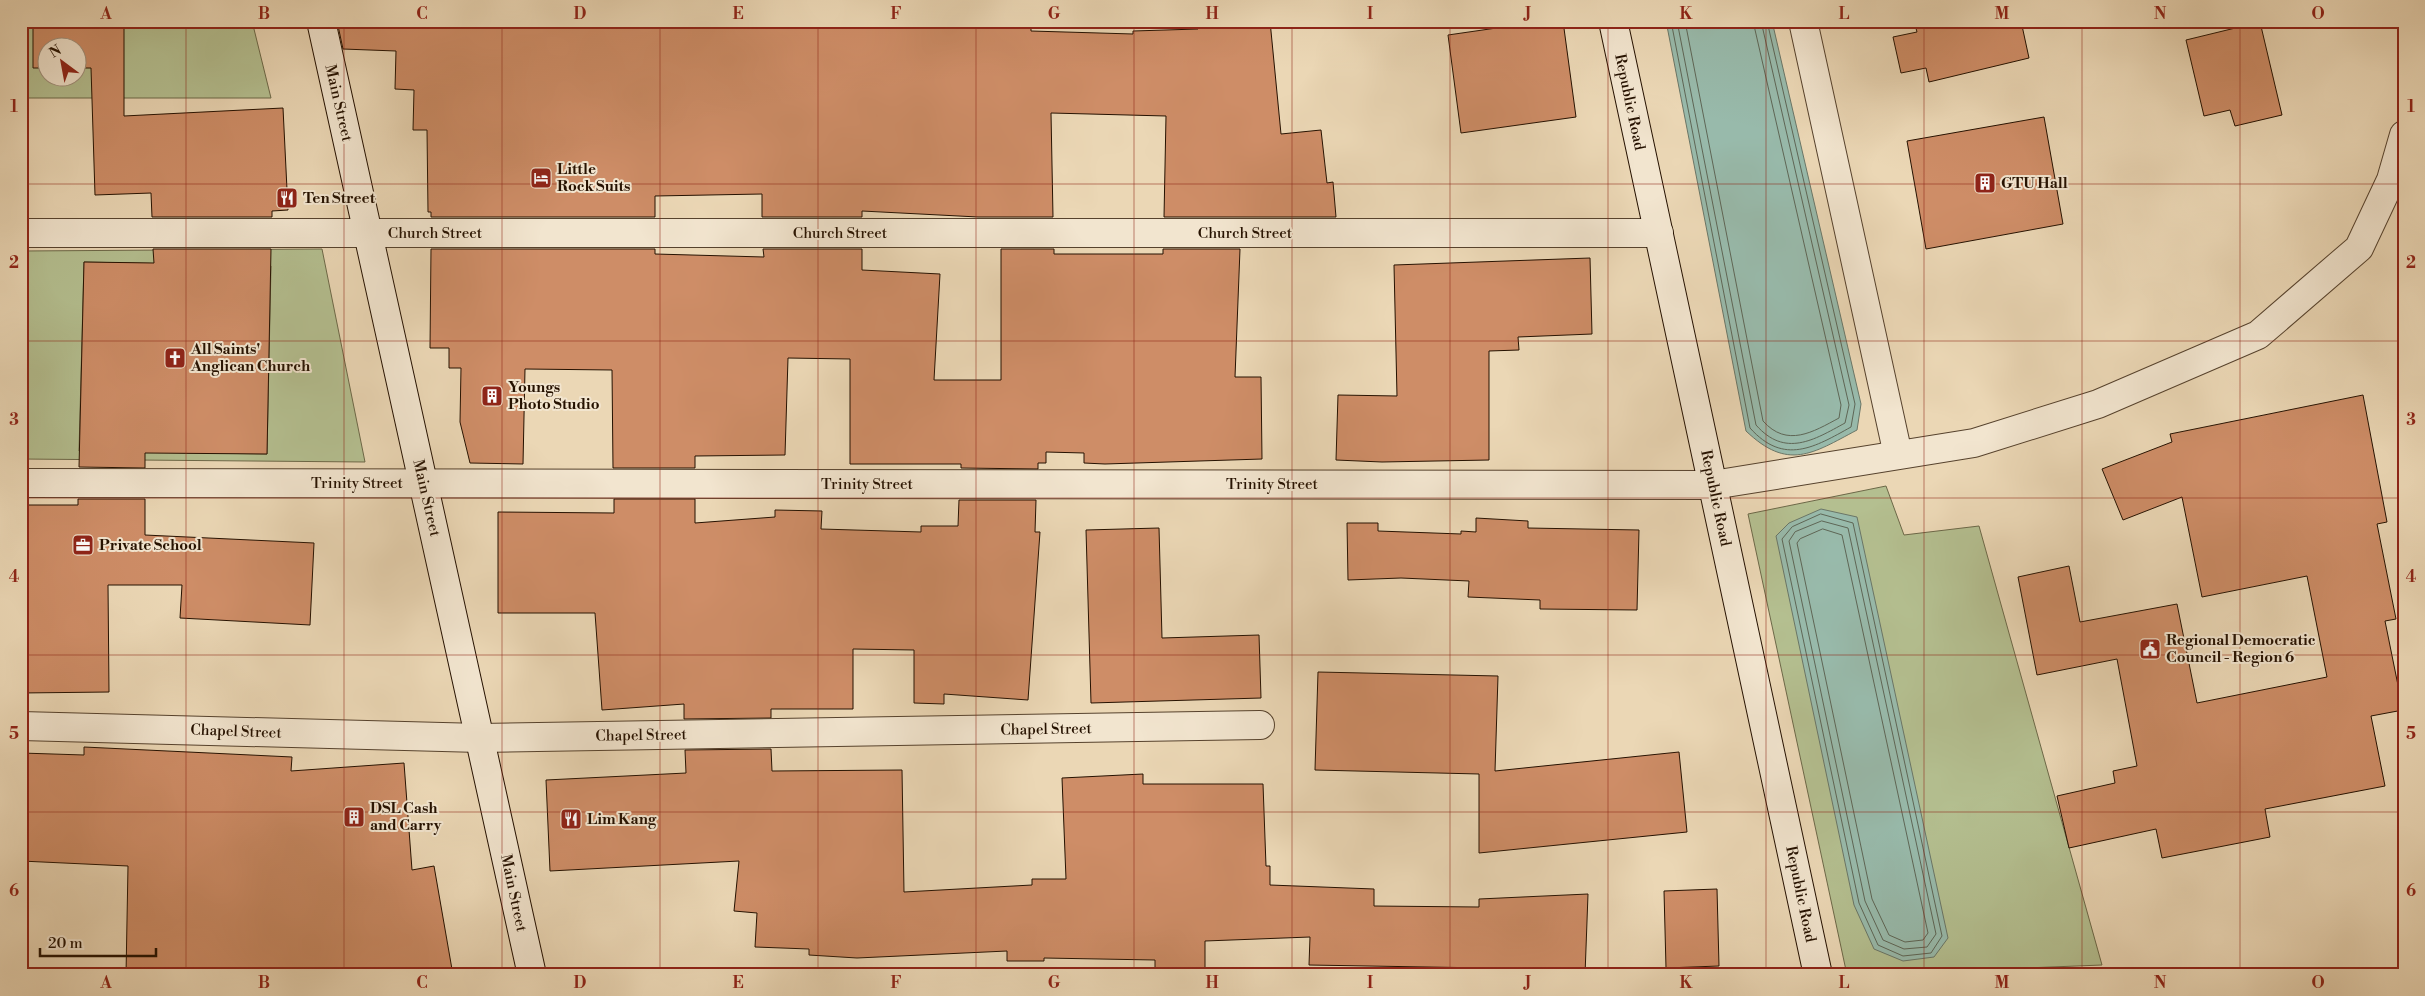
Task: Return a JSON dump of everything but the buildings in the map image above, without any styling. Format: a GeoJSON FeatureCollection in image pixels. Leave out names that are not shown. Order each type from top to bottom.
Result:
{"type":"FeatureCollection","features":[{"type":"Feature","properties":{"kind":"street","name":"Main Street"},"geometry":{"type":"LineString","coordinates":[[321,21],[532,975]]}},
{"type":"Feature","properties":{"kind":"street","name":"Republic Road"},"geometry":{"type":"LineString","coordinates":[[1613,21],[1818,975]]}},
{"type":"Feature","properties":{"kind":"street"},"geometry":{"type":"LineString","coordinates":[[1803,21],[1898,456]]}},
{"type":"Feature","properties":{"kind":"street","name":"Trinity Street"},"geometry":{"type":"LineString","coordinates":[[21,483],[1713,485],[1974,443],[2098,404],[2258,335],[2359,248],[2392,180],[2404,135]]}},
{"type":"Feature","properties":{"kind":"street","name":"Church Street"},"geometry":{"type":"LineString","coordinates":[[21,233],[1659,234]]}},
{"type":"Feature","properties":{"kind":"street","name":"Chapel Street"},"geometry":{"type":"LineString","coordinates":[[21,726],[480,738],[1260,725]]}},
{"type":"Feature","properties":{"kind":"green space"},"geometry":{"type":"Polygon","coordinates":[[[21,21],[252,21],[271,98],[21,98],[21,21]]]}},
{"type":"Feature","properties":{"kind":"green space"},"geometry":{"type":"Polygon","coordinates":[[[322,249],[365,462],[21,459],[21,251],[322,249]],[[84,262],[79,451],[267,454],[271,266],[84,262]]]}},
{"type":"Feature","properties":{"kind":"green space"},"geometry":{"type":"Polygon","coordinates":[[[1886,486],[1904,535],[1979,526],[2102,965],[1847,975],[1748,514],[1886,486]]]}},
{"type":"Feature","properties":{"kind":"water"},"geometry":{"type":"Polygon","coordinates":[[[1666,21],[1772,21],[1861,404],[1857,430],[1827,446],[1800,454],[1788,455],[1775,451],[1761,443],[1746,431],[1666,21]]]}},
{"type":"Feature","properties":{"kind":"water"},"geometry":{"type":"Polygon","coordinates":[[[1821,509],[1857,517],[1948,938],[1934,957],[1903,961],[1874,949],[1854,905],[1776,536],[1789,523],[1821,509]]]}},
{"type":"Feature","properties":{"kind":"place","name":"Little Rock Suits"},"geometry":{"type":"Point","coordinates":[541,178]}},
{"type":"Feature","properties":{"kind":"place","name":"GTU Hall"},"geometry":{"type":"Point","coordinates":[1985,183]}},
{"type":"Feature","properties":{"kind":"place","name":"Ten Street"},"geometry":{"type":"Point","coordinates":[287,198]}},
{"type":"Feature","properties":{"kind":"place","name":"All Saints' Anglican Church"},"geometry":{"type":"Point","coordinates":[175,358]}},
{"type":"Feature","properties":{"kind":"place","name":"Youngs Photo Studio"},"geometry":{"type":"Point","coordinates":[492,396]}},
{"type":"Feature","properties":{"kind":"place","name":"Private School"},"geometry":{"type":"Point","coordinates":[83,545]}},
{"type":"Feature","properties":{"kind":"place","name":"Regional Democratic Council - Region 6"},"geometry":{"type":"Point","coordinates":[2150,649]}},
{"type":"Feature","properties":{"kind":"place","name":"DSL Cash and Carry"},"geometry":{"type":"Point","coordinates":[354,817]}},
{"type":"Feature","properties":{"kind":"place","name":"Lim Kang"},"geometry":{"type":"Point","coordinates":[571,819]}}]}
